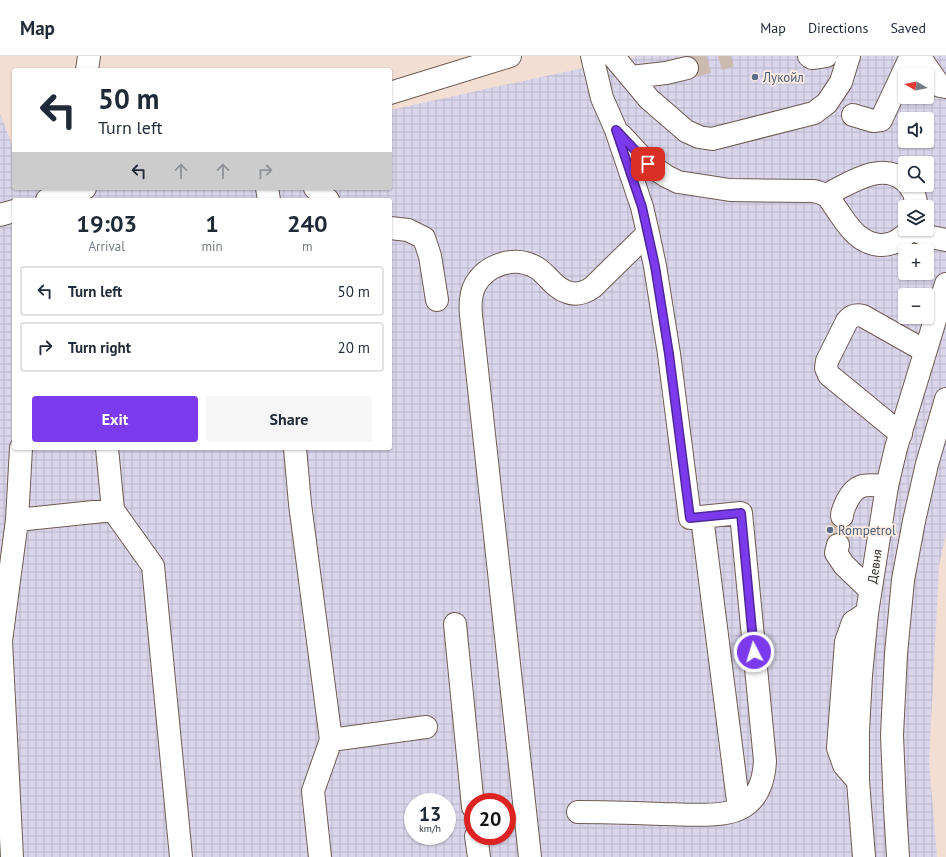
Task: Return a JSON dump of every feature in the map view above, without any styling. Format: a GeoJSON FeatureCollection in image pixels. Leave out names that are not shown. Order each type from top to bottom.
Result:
{"type":"FeatureCollection","features":[{"type":"Feature","properties":{"kind":"main road"},"geometry":{"type":"LineString","coordinates":[[87,68],[89,56]]}},
{"type":"Feature","properties":{"kind":"main road"},"geometry":{"type":"LineString","coordinates":[[392,92],[510,56]]}},
{"type":"Feature","properties":{"kind":"main road"},"geometry":{"type":"LineString","coordinates":[[578,812],[698,815],[728,812],[740,809],[749,802],[759,790],[764,775],[741,513],[690,518],[669,354],[648,232],[642,207],[616,130],[602,98],[592,56]]}},
{"type":"Feature","properties":{"kind":"main road"},"geometry":{"type":"LineString","coordinates":[[613,56],[649,99],[686,131],[699,137],[712,139],[814,113],[827,103],[841,82],[849,56]]}},
{"type":"Feature","properties":{"kind":"main road"},"geometry":{"type":"LineString","coordinates":[[809,56],[812,58],[826,56]]}},
{"type":"Feature","properties":{"kind":"main road"},"geometry":{"type":"LineString","coordinates":[[853,115],[873,121],[881,120],[911,56]]}},
{"type":"Feature","properties":{"kind":"main road"},"geometry":{"type":"LineString","coordinates":[[919,56],[940,86],[946,87]]}},
{"type":"Feature","properties":{"kind":"main road"},"geometry":{"type":"LineString","coordinates":[[631,77],[666,73],[683,62]]}},
{"type":"Feature","properties":{"kind":"main road"},"geometry":{"type":"LineString","coordinates":[[616,130],[648,164],[678,182],[730,190],[814,191],[826,195],[853,233],[862,240],[872,244],[882,245],[892,244],[905,236]]}},
{"type":"Feature","properties":{"kind":"main road"},"geometry":{"type":"LineString","coordinates":[[826,195],[873,173],[885,172],[898,177]]}},
{"type":"Feature","properties":{"kind":"main road"},"geometry":{"type":"LineString","coordinates":[[56,196],[78,190]]}},
{"type":"Feature","properties":{"kind":"main road"},"geometry":{"type":"LineString","coordinates":[[317,190],[326,198]]}},
{"type":"Feature","properties":{"kind":"main road"},"geometry":{"type":"LineString","coordinates":[[0,215],[12,212]]}},
{"type":"Feature","properties":{"kind":"main road"},"geometry":{"type":"LineString","coordinates":[[392,228],[408,230],[424,238],[430,256],[437,300]]}},
{"type":"Feature","properties":{"kind":"main road"},"geometry":{"type":"LineString","coordinates":[[530,857],[470,304],[472,293],[476,285],[487,272],[494,267],[510,262],[536,267],[561,290],[569,293],[583,292],[594,287],[648,232]]}},
{"type":"Feature","properties":{"kind":"main road"},"geometry":{"type":"LineString","coordinates":[[928,236],[946,240]]}},
{"type":"Feature","properties":{"kind":"main road","name":"Девня"},"geometry":{"type":"LineString","coordinates":[[864,857],[858,781],[858,731],[861,675],[870,590],[887,486],[925,351],[946,284]]}},
{"type":"Feature","properties":{"kind":"main road"},"geometry":{"type":"LineString","coordinates":[[901,434],[829,375],[826,368],[827,361],[847,321],[852,316],[856,315],[863,316],[925,351]]}},
{"type":"Feature","properties":{"kind":"main road"},"geometry":{"type":"LineString","coordinates":[[898,857],[892,735],[896,654],[902,587],[914,521],[927,464],[946,399]]}},
{"type":"Feature","properties":{"kind":"main road"},"geometry":{"type":"LineString","coordinates":[[12,857],[1,641],[17,520],[21,450]]}},
{"type":"Feature","properties":{"kind":"main road"},"geometry":{"type":"LineString","coordinates":[[107,450],[113,510],[153,566],[181,857]]}},
{"type":"Feature","properties":{"kind":"main road"},"geometry":{"type":"LineString","coordinates":[[295,450],[300,504],[331,740],[313,791],[320,857]]}},
{"type":"Feature","properties":{"kind":"main road"},"geometry":{"type":"LineString","coordinates":[[842,516],[842,510],[851,494],[858,487],[868,485],[887,486]]}},
{"type":"Feature","properties":{"kind":"main road"},"geometry":{"type":"LineString","coordinates":[[17,520],[113,510]]}},
{"type":"Feature","properties":{"kind":"main road"},"geometry":{"type":"LineString","coordinates":[[702,517],[740,809]]}},
{"type":"Feature","properties":{"kind":"main road"},"geometry":{"type":"LineString","coordinates":[[838,545],[836,553],[844,565],[870,590]]}},
{"type":"Feature","properties":{"kind":"main road"},"geometry":{"type":"LineString","coordinates":[[455,624],[472,793]]}},
{"type":"Feature","properties":{"kind":"main road"},"geometry":{"type":"LineString","coordinates":[[331,740],[426,727]]}},
{"type":"Feature","properties":{"kind":"main road"},"geometry":{"type":"LineString","coordinates":[[477,845],[479,857]]}},
{"type":"Feature","properties":{"kind":"shaded area"},"geometry":{"type":"Polygon","coordinates":[[[638,56],[946,56],[946,534],[939,566],[929,762],[937,857],[0,857],[0,114],[12,144],[12,190],[392,190],[392,110],[638,56]]]}},
{"type":"Feature","properties":{"kind":"tunnel"},"geometry":{"type":"LineString","coordinates":[[687,68],[731,56]]}},
{"type":"Feature","properties":{"kind":"tunnel"},"geometry":{"type":"LineString","coordinates":[[838,545],[842,516]]}},
{"type":"Feature","properties":{"kind":"place","name":"Лукойл"},"geometry":{"type":"Point","coordinates":[755,77]}},
{"type":"Feature","properties":{"kind":"place","name":"Rompetrol"},"geometry":{"type":"Point","coordinates":[830,530]}},
{"type":"Feature","properties":{"kind":"route"},"geometry":{"type":"LineString","coordinates":[[648,164],[616,130],[642,207],[655,266],[669,354],[690,518],[741,513],[754,652]]}}]}
